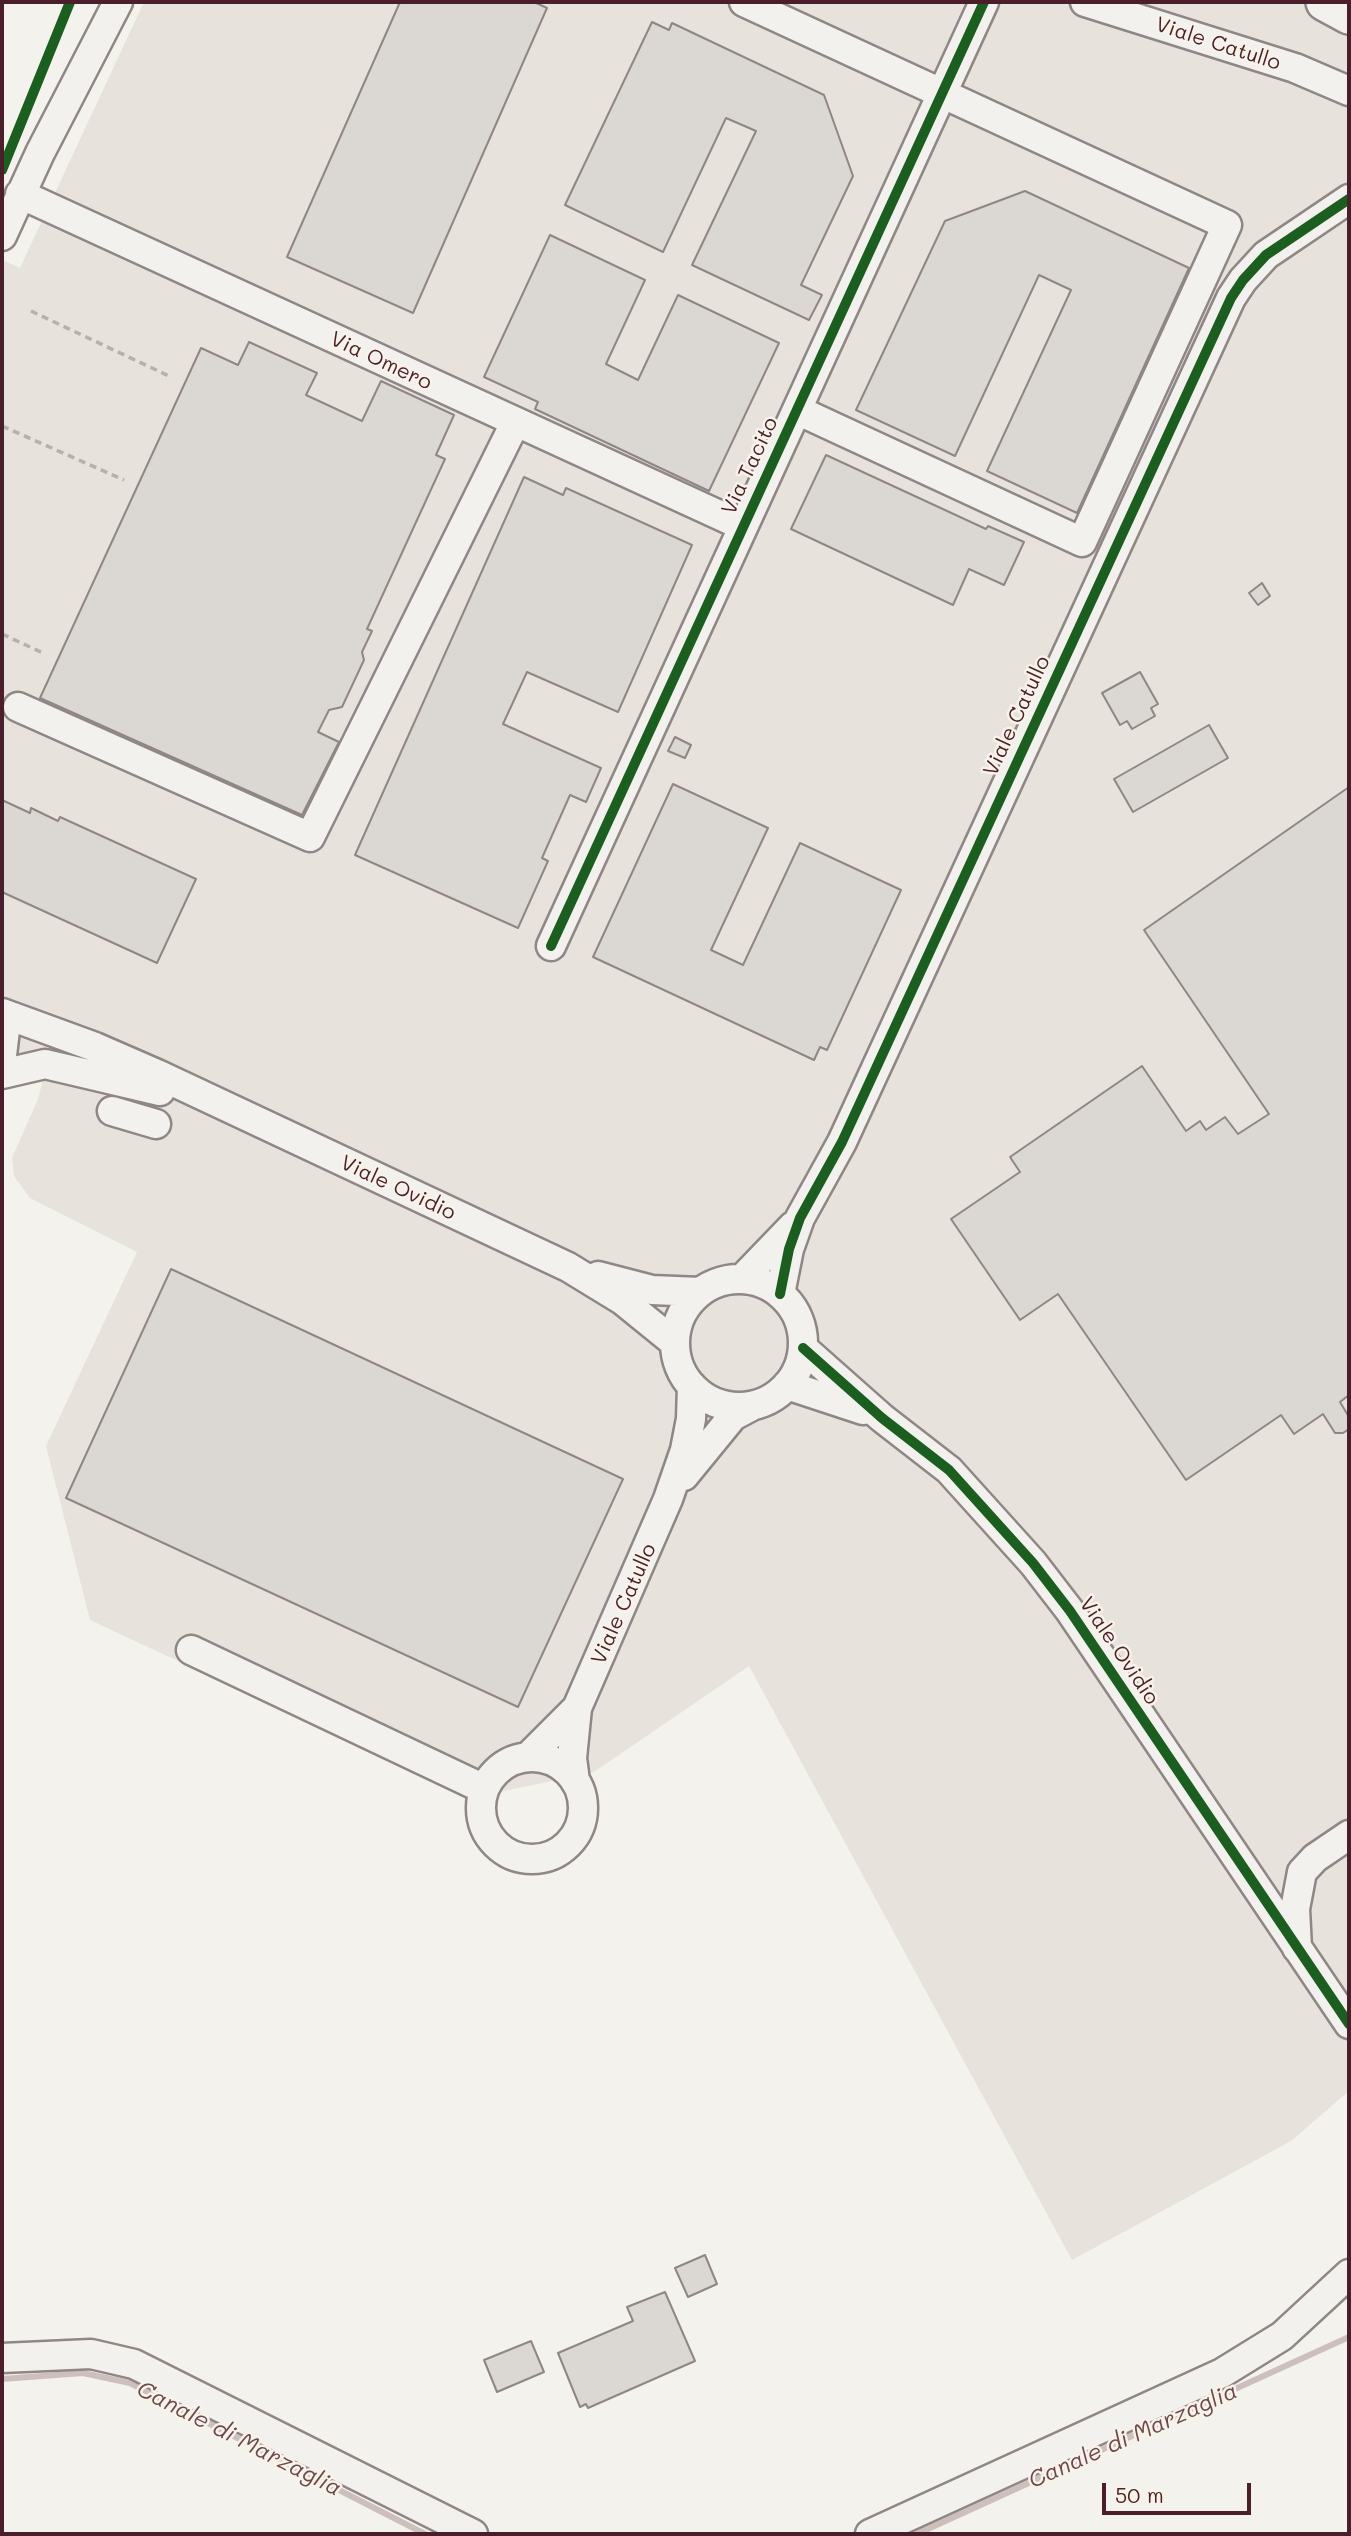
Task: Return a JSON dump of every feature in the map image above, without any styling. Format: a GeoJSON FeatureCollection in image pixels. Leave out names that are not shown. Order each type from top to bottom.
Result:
{"type":"FeatureCollection","features":[{"type":"Feature","properties":{"kind":"main road"},"geometry":{"type":"LineString","coordinates":[[1325,2],[1349,15]]}},
{"type":"Feature","properties":{"kind":"street"},"geometry":{"type":"LineString","coordinates":[[40,153],[99,2]]}},
{"type":"Feature","properties":{"kind":"street"},"geometry":{"type":"LineString","coordinates":[[2,236],[40,153],[118,2]]}},
{"type":"Feature","properties":{"kind":"street"},"geometry":{"type":"LineString","coordinates":[[744,2],[1227,225],[1082,542],[796,410]]}},
{"type":"Feature","properties":{"kind":"street","name":"Via Tacito"},"geometry":{"type":"LineString","coordinates":[[551,946],[984,2]]}},
{"type":"Feature","properties":{"kind":"street","name":"Viale Catullo"},"geometry":{"type":"LineString","coordinates":[[1085,2],[1295,68],[1349,91]]}},
{"type":"Feature","properties":{"kind":"street","name":"Via Omero"},"geometry":{"type":"LineString","coordinates":[[20,194],[743,526]]}},
{"type":"Feature","properties":{"kind":"street","name":"Viale Catullo"},"geometry":{"type":"LineString","coordinates":[[780,1294],[789,1249],[800,1218],[848,1129],[1231,298],[1248,273],[1266,255],[1349,199]]}},
{"type":"Feature","properties":{"kind":"street"},"geometry":{"type":"LineString","coordinates":[[18,707],[310,837],[515,423]]}},
{"type":"Feature","properties":{"kind":"street"},"geometry":{"type":"LineString","coordinates":[[2,1014],[5,1030],[2,1055]]}},
{"type":"Feature","properties":{"kind":"street","name":"Viale Ovidio"},"geometry":{"type":"LineString","coordinates":[[2,1014],[95,1047],[568,1267],[622,1300],[675,1343]]}},
{"type":"Feature","properties":{"kind":"street","name":"Viale Ovidio"},"geometry":{"type":"LineString","coordinates":[[2,1074],[31,1066],[60,1065],[227,1108]]}},
{"type":"Feature","properties":{"kind":"street"},"geometry":{"type":"LineString","coordinates":[[112,1111],[156,1124]]}},
{"type":"Feature","properties":{"kind":"street","name":"Viale Catullo"},"geometry":{"type":"LineString","coordinates":[[742,1279],[800,1218]]}},
{"type":"Feature","properties":{"kind":"street","name":"Viale Ovidio"},"geometry":{"type":"LineString","coordinates":[[568,1267],[652,1290],[700,1292]]}},
{"type":"Feature","properties":{"kind":"street"},"geometry":{"type":"LineString","coordinates":[[742,1279],[762,1283],[780,1294],[793,1309],[801,1328],[803,1348],[798,1367],[787,1385],[771,1398],[752,1406],[719,1404],[692,1386],[677,1359],[675,1343],[678,1324],[687,1306],[700,1292],[720,1282],[742,1279]]}},
{"type":"Feature","properties":{"kind":"street","name":"Viale Ovidio"},"geometry":{"type":"LineString","coordinates":[[803,1348],[882,1418],[949,1469],[1033,1563],[1077,1622],[1349,2024]]}},
{"type":"Feature","properties":{"kind":"street","name":"Viale Ovidio"},"geometry":{"type":"LineString","coordinates":[[787,1385],[882,1418]]}},
{"type":"Feature","properties":{"kind":"street","name":"Viale Catullo"},"geometry":{"type":"LineString","coordinates":[[577,1708],[528,1757],[497,1770],[484,1789],[481,1815],[491,1839],[512,1855],[537,1859],[561,1850],[578,1831],[583,1805],[575,1781],[572,1758],[577,1708],[668,1499],[685,1450],[691,1419],[692,1386]]}},
{"type":"Feature","properties":{"kind":"street","name":"Viale Catullo"},"geometry":{"type":"LineString","coordinates":[[668,1499],[700,1453],[733,1416],[752,1406]]}},
{"type":"Feature","properties":{"kind":"street"},"geometry":{"type":"LineString","coordinates":[[191,1650],[484,1789]]}},
{"type":"Feature","properties":{"kind":"street"},"geometry":{"type":"LineString","coordinates":[[528,1757],[555,1762],[575,1781]]}},
{"type":"Feature","properties":{"kind":"street"},"geometry":{"type":"LineString","coordinates":[[1297,1948],[1295,1909],[1302,1872],[1346,1843]]}},
{"type":"Feature","properties":{"kind":"street"},"geometry":{"type":"LineString","coordinates":[[871,2534],[1222,2373],[1282,2336],[1349,2274]]}},
{"type":"Feature","properties":{"kind":"street"},"geometry":{"type":"LineString","coordinates":[[2,2358],[91,2354],[134,2364],[473,2534]]}},
{"type":"Feature","properties":{"kind":"path"},"geometry":{"type":"LineString","coordinates":[[31,312],[171,377]]}},
{"type":"Feature","properties":{"kind":"path"},"geometry":{"type":"LineString","coordinates":[[2,426],[124,480]]}},
{"type":"Feature","properties":{"kind":"path"},"geometry":{"type":"LineString","coordinates":[[2,634],[43,653]]}},
{"type":"Feature","properties":{"kind":"shaded area"},"geometry":{"type":"Polygon","coordinates":[[[144,2],[1349,2],[1349,2091],[1291,2141],[1072,2260],[749,1666],[594,1772],[471,1798],[90,1620],[46,1446],[137,1252],[30,1198],[14,1176],[12,1158],[38,1099],[45,1072],[24,1074],[2,1089],[2,260],[20,268],[144,2]]]}},
{"type":"Feature","properties":{"kind":"building"},"geometry":{"type":"Polygon","coordinates":[[[400,2],[534,2],[547,8],[413,313],[287,257],[400,2]]]}},
{"type":"Feature","properties":{"kind":"building"},"geometry":{"type":"Polygon","coordinates":[[[652,22],[669,30],[672,23],[824,95],[853,176],[801,285],[822,295],[809,320],[692,265],[756,131],[726,118],[663,252],[565,205],[652,22]]]}},
{"type":"Feature","properties":{"kind":"building"},"geometry":{"type":"Polygon","coordinates":[[[1025,191],[1189,268],[1077,513],[987,471],[1071,290],[1039,275],[955,456],[856,410],[945,221],[1025,191]]]}},
{"type":"Feature","properties":{"kind":"building"},"geometry":{"type":"Polygon","coordinates":[[[550,235],[645,280],[606,364],[638,380],[678,295],[779,343],[709,491],[535,409],[538,402],[484,377],[550,235]]]}},
{"type":"Feature","properties":{"kind":"building"},"geometry":{"type":"Polygon","coordinates":[[[249,342],[317,373],[306,395],[362,421],[381,381],[454,415],[436,455],[445,459],[367,629],[372,631],[362,652],[364,660],[342,707],[329,710],[318,732],[339,742],[302,815],[40,698],[201,348],[238,365],[249,342]]]}},
{"type":"Feature","properties":{"kind":"building"},"geometry":{"type":"Polygon","coordinates":[[[826,455],[986,529],[988,526],[1024,542],[1004,585],[969,569],[953,605],[791,529],[826,455]]]}},
{"type":"Feature","properties":{"kind":"building"},"geometry":{"type":"Polygon","coordinates":[[[524,477],[563,495],[566,488],[692,545],[618,712],[527,672],[503,724],[601,768],[586,802],[570,795],[542,858],[548,861],[518,928],[355,855],[524,477]]]}},
{"type":"Feature","properties":{"kind":"building"},"geometry":{"type":"Polygon","coordinates":[[[1262,583],[1270,596],[1258,605],[1249,593],[1262,583]]]}},
{"type":"Feature","properties":{"kind":"building"},"geometry":{"type":"Polygon","coordinates":[[[1140,672],[1158,704],[1151,708],[1155,716],[1132,729],[1127,721],[1120,725],[1102,693],[1140,672]]]}},
{"type":"Feature","properties":{"kind":"building"},"geometry":{"type":"Polygon","coordinates":[[[1209,725],[1228,758],[1133,812],[1114,779],[1209,725]]]}},
{"type":"Feature","properties":{"kind":"building"},"geometry":{"type":"Polygon","coordinates":[[[675,737],[691,745],[685,758],[668,751],[675,737]]]}},
{"type":"Feature","properties":{"kind":"building"},"geometry":{"type":"Polygon","coordinates":[[[673,784],[768,828],[711,950],[743,965],[800,843],[901,890],[827,1050],[820,1047],[814,1060],[593,957],[673,784]]]}},
{"type":"Feature","properties":{"kind":"building"},"geometry":{"type":"Polygon","coordinates":[[[1349,787],[1349,1395],[1340,1402],[1349,1417],[1349,1429],[1343,1433],[1335,1433],[1323,1414],[1294,1434],[1281,1415],[1186,1480],[1058,1294],[1020,1320],[951,1219],[1020,1172],[1010,1157],[1142,1066],[1186,1131],[1200,1121],[1206,1130],[1225,1117],[1238,1134],[1269,1114],[1144,930],[1349,787]]]}},
{"type":"Feature","properties":{"kind":"building"},"geometry":{"type":"Polygon","coordinates":[[[2,800],[30,813],[31,808],[58,821],[60,817],[196,879],[157,963],[2,892],[2,800]]]}},
{"type":"Feature","properties":{"kind":"building"},"geometry":{"type":"Polygon","coordinates":[[[171,1269],[623,1479],[518,1707],[66,1498],[171,1269]]]}},
{"type":"Feature","properties":{"kind":"building"},"geometry":{"type":"Polygon","coordinates":[[[705,2255],[717,2284],[688,2297],[675,2268],[705,2255]]]}},
{"type":"Feature","properties":{"kind":"building"},"geometry":{"type":"Polygon","coordinates":[[[665,2292],[695,2361],[588,2408],[586,2404],[580,2407],[558,2353],[633,2321],[627,2307],[665,2292]]]}},
{"type":"Feature","properties":{"kind":"building"},"geometry":{"type":"Polygon","coordinates":[[[531,2341],[544,2372],[497,2392],[484,2360],[531,2341]]]}},
{"type":"Feature","properties":{"kind":"waterway","name":"Canale di Marzaglia"},"geometry":{"type":"LineString","coordinates":[[917,2534],[1349,2337]]}},
{"type":"Feature","properties":{"kind":"waterway","name":"Canale di Marzaglia"},"geometry":{"type":"LineString","coordinates":[[2,2379],[83,2373],[130,2383],[425,2534]]}},
{"type":"Feature","properties":{"kind":"cycle path"},"geometry":{"type":"LineString","coordinates":[[2,170],[70,2]]}},
{"type":"Feature","properties":{"kind":"cycle path"},"geometry":{"type":"LineString","coordinates":[[551,946],[984,2]]}},
{"type":"Feature","properties":{"kind":"cycle path"},"geometry":{"type":"LineString","coordinates":[[780,1294],[789,1249],[800,1218],[842,1142],[1231,298],[1266,255],[1349,199]]}},
{"type":"Feature","properties":{"kind":"cycle path"},"geometry":{"type":"LineString","coordinates":[[803,1348],[882,1418],[949,1470],[1033,1563],[1070,1611],[1349,2024]]}}]}
